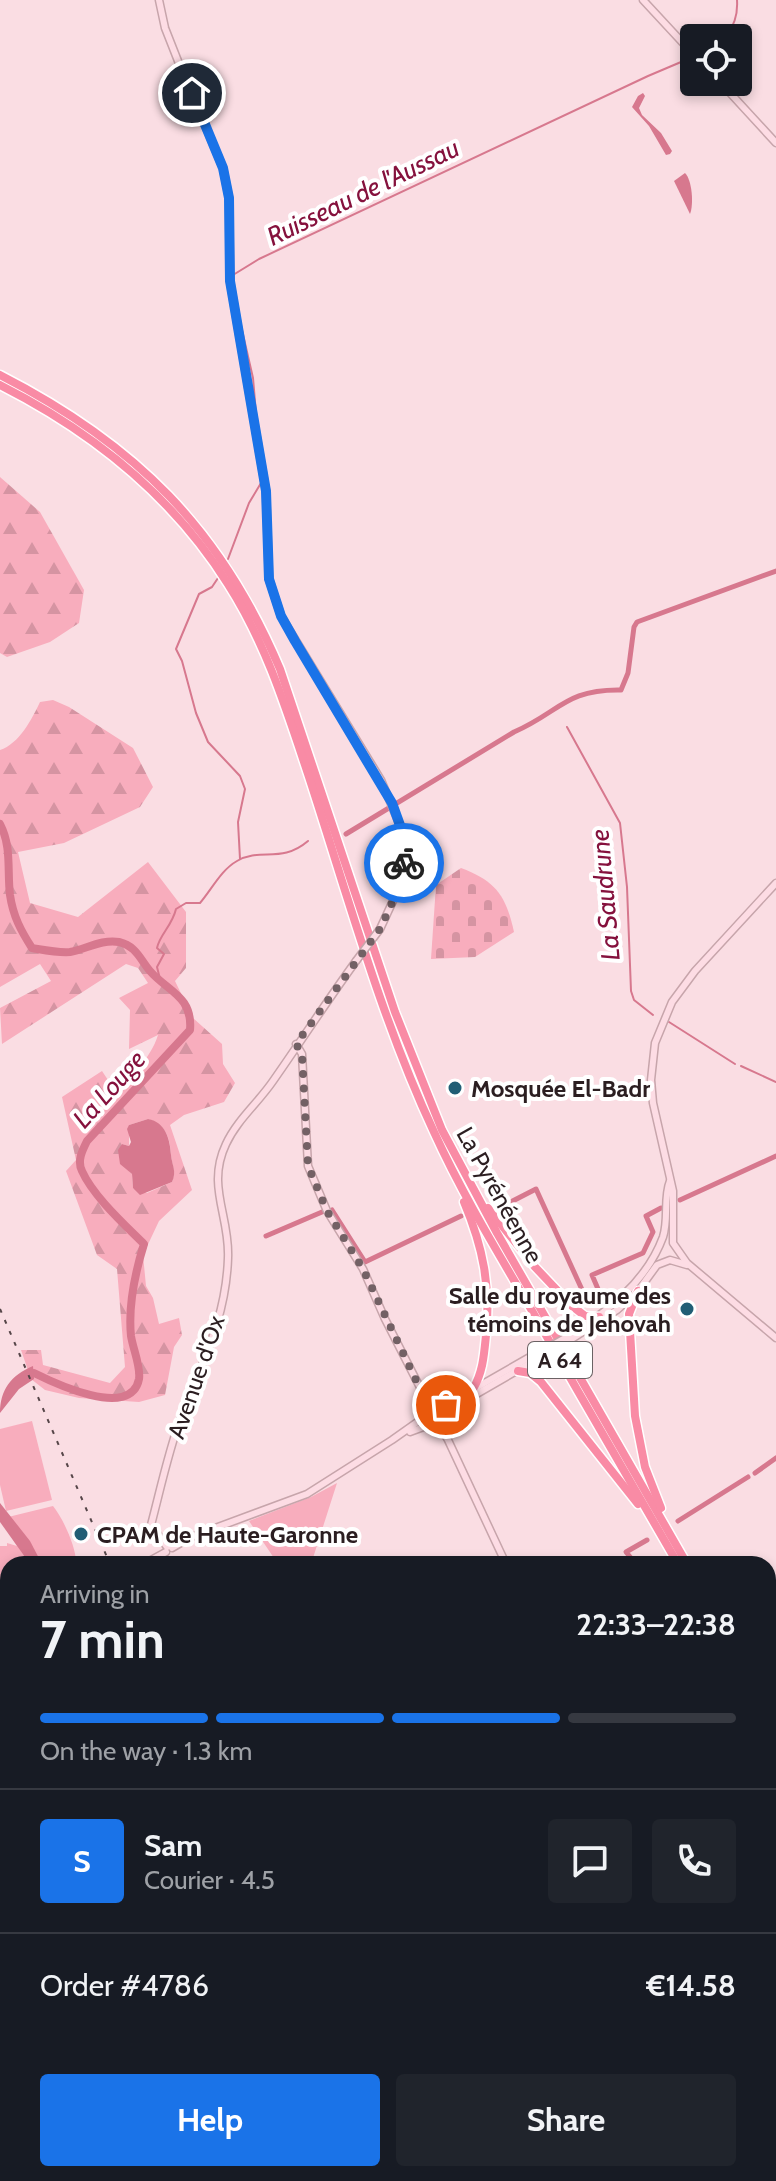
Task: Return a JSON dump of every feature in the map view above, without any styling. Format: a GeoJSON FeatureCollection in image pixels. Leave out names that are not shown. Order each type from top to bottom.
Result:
{"type":"FeatureCollection","features":[{"type":"Feature","properties":{"kind":"highway","name":"La Pyrénéenne"},"geometry":{"type":"LineString","coordinates":[[0,375],[74,416],[138,465],[185,512],[237,582],[268,640],[285,683],[395,1012],[425,1091],[458,1162],[683,1556]]}},
{"type":"Feature","properties":{"kind":"highway","name":"La Pyrénéenne"},"geometry":{"type":"LineString","coordinates":[[0,385],[68,423],[141,478],[197,539],[230,587],[272,672],[398,1045],[423,1107],[460,1186],[673,1556]]}},
{"type":"Feature","properties":{"kind":"highway"},"geometry":{"type":"LineString","coordinates":[[458,1162],[490,1210],[535,1267],[577,1310],[590,1317],[599,1317]]}},
{"type":"Feature","properties":{"kind":"highway"},"geometry":{"type":"LineString","coordinates":[[460,1186],[481,1248],[488,1295],[482,1368],[473,1389]]}},
{"type":"Feature","properties":{"kind":"highway"},"geometry":{"type":"LineString","coordinates":[[638,1291],[629,1314],[638,1433],[650,1482],[677,1539],[675,1542]]}},
{"type":"Feature","properties":{"kind":"highway"},"geometry":{"type":"LineString","coordinates":[[541,1382],[536,1371],[537,1359],[545,1352]]}},
{"type":"Feature","properties":{"kind":"highway"},"geometry":{"type":"LineString","coordinates":[[518,1371],[530,1373],[541,1382],[632,1497],[654,1530],[660,1533]]}},
{"type":"Feature","properties":{"kind":"street","name":"Avenue d'Ox"},"geometry":{"type":"LineString","coordinates":[[159,0],[165,28],[223,168],[229,198],[230,281],[265,485],[267,567],[281,616],[394,806],[404,862],[398,890],[380,929],[296,1044],[272,1083],[236,1126],[220,1160],[217,1191],[226,1228],[228,1258],[220,1314],[208,1354],[178,1424],[151,1529],[168,1549]]}},
{"type":"Feature","properties":{"kind":"street"},"geometry":{"type":"LineString","coordinates":[[643,0],[680,40]]}},
{"type":"Feature","properties":{"kind":"street"},"geometry":{"type":"LineString","coordinates":[[733,96],[776,143]]}},
{"type":"Feature","properties":{"kind":"street"},"geometry":{"type":"LineString","coordinates":[[429,1405],[446,1405],[606,1319],[638,1291],[657,1265],[675,1254],[673,1191],[652,1096],[652,1064],[659,1031],[672,1002],[686,983],[776,883]]}},
{"type":"Feature","properties":{"kind":"street"},"geometry":{"type":"LineString","coordinates":[[296,1044],[302,1054],[308,1166],[327,1211],[363,1269],[429,1405],[431,1420],[448,1440],[502,1556]]}},
{"type":"Feature","properties":{"kind":"street"},"geometry":{"type":"LineString","coordinates":[[566,1340],[599,1317],[636,1281],[656,1251],[664,1233],[670,1181]]}},
{"type":"Feature","properties":{"kind":"street"},"geometry":{"type":"LineString","coordinates":[[660,1242],[668,1240],[695,1269],[776,1338]]}},
{"type":"Feature","properties":{"kind":"street"},"geometry":{"type":"LineString","coordinates":[[656,1251],[658,1256],[695,1269]]}},
{"type":"Feature","properties":{"kind":"street"},"geometry":{"type":"LineString","coordinates":[[157,1556],[191,1537],[307,1494],[392,1440],[537,1359]]}},
{"type":"Feature","properties":{"kind":"street"},"geometry":{"type":"LineString","coordinates":[[440,1405],[442,1414]]}},
{"type":"Feature","properties":{"kind":"green space"},"geometry":{"type":"Polygon","coordinates":[[[0,477],[40,512],[84,590],[79,623],[50,642],[7,657],[0,653],[0,477]]]}},
{"type":"Feature","properties":{"kind":"green space"},"geometry":{"type":"Polygon","coordinates":[[[53,700],[69,707],[133,748],[153,787],[140,807],[64,843],[18,852],[30,903],[78,917],[148,862],[186,912],[186,968],[175,981],[193,1018],[222,1044],[223,1064],[235,1083],[224,1102],[184,1115],[170,1125],[192,1190],[159,1221],[143,1255],[146,1286],[153,1298],[159,1324],[179,1318],[182,1335],[174,1347],[165,1395],[139,1402],[79,1398],[45,1390],[31,1379],[21,1350],[41,1350],[43,1365],[110,1383],[125,1367],[117,1269],[97,1255],[66,1171],[76,1160],[62,1097],[102,1071],[108,1080],[109,1096],[138,1069],[158,1035],[129,1049],[130,1010],[119,998],[148,983],[138,968],[126,964],[2,1044],[0,1008],[51,981],[40,964],[0,987],[0,750],[19,737],[40,702],[53,700]],[[148,1119],[129,1125],[129,1146],[122,1144],[120,1154],[122,1164],[132,1174],[133,1188],[147,1193],[172,1182],[174,1174],[168,1138],[148,1119]]]}},
{"type":"Feature","properties":{"kind":"green space"},"geometry":{"type":"Polygon","coordinates":[[[461,868],[483,878],[498,891],[514,932],[475,957],[431,959],[436,885],[461,868]]]}},
{"type":"Feature","properties":{"kind":"green space"},"geometry":{"type":"Polygon","coordinates":[[[32,1421],[52,1500],[6,1511],[0,1485],[0,1429],[32,1421]]]}},
{"type":"Feature","properties":{"kind":"green space"},"geometry":{"type":"Polygon","coordinates":[[[337,1483],[314,1556],[273,1556],[249,1521],[311,1497],[337,1483]]]}},
{"type":"Feature","properties":{"kind":"green space"},"geometry":{"type":"Polygon","coordinates":[[[53,1506],[69,1534],[75,1556],[0,1556],[0,1546],[7,1546],[7,1543],[17,1546],[0,1519],[53,1506]]]}},
{"type":"Feature","properties":{"kind":"shaded area"},"geometry":{"type":"Polygon","coordinates":[[[643,93],[645,96],[639,108],[642,115],[661,133],[672,151],[670,154],[666,155],[649,126],[632,107],[643,93]]]}},
{"type":"Feature","properties":{"kind":"shaded area"},"geometry":{"type":"Polygon","coordinates":[[[685,173],[692,192],[690,214],[674,181],[685,173]]]}},
{"type":"Feature","properties":{"kind":"shaded area"},"geometry":{"type":"Polygon","coordinates":[[[148,1119],[166,1132],[174,1175],[172,1182],[140,1195],[133,1188],[132,1174],[120,1164],[118,1150],[122,1144],[129,1146],[131,1142],[127,1129],[129,1125],[148,1119]]]}},
{"type":"Feature","properties":{"kind":"shaded area"},"geometry":{"type":"Polygon","coordinates":[[[33,1366],[34,1379],[19,1389],[0,1413],[8,1384],[33,1366]]]}},
{"type":"Feature","properties":{"kind":"shaded area"},"geometry":{"type":"Polygon","coordinates":[[[0,1503],[38,1556],[24,1556],[0,1522],[0,1503]]]}},
{"type":"Feature","properties":{"kind":"waterway","name":"Ruisseau de l'Aussau"},"geometry":{"type":"LineString","coordinates":[[733,24],[737,0]]}},
{"type":"Feature","properties":{"kind":"waterway","name":"Ruisseau de l'Aussau"},"geometry":{"type":"LineString","coordinates":[[233,275],[259,259],[680,62]]}},
{"type":"Feature","properties":{"kind":"waterway","name":"Ruisseau de l'Aussau"},"geometry":{"type":"LineString","coordinates":[[239,317],[253,378],[256,413]]}},
{"type":"Feature","properties":{"kind":"waterway","name":"Ruisseau de l'Aussau"},"geometry":{"type":"LineString","coordinates":[[262,451],[266,479]]}},
{"type":"Feature","properties":{"kind":"waterway","name":"Ruisseau de l'Aussau"},"geometry":{"type":"LineString","coordinates":[[228,559],[249,503],[261,483]]}},
{"type":"Feature","properties":{"kind":"waterway"},"geometry":{"type":"LineString","coordinates":[[346,834],[564,703],[587,693],[621,690],[628,673],[637,622],[776,571]]}},
{"type":"Feature","properties":{"kind":"waterway","name":"Ruisseau de l'Aussau"},"geometry":{"type":"LineString","coordinates":[[218,578],[212,587],[199,594],[176,649],[208,742],[240,776],[245,789],[238,822],[240,859]]}},
{"type":"Feature","properties":{"kind":"waterway","name":"La Saudrune"},"geometry":{"type":"LineString","coordinates":[[567,727],[620,823],[627,887],[631,991],[634,1000],[653,1015]]}},
{"type":"Feature","properties":{"kind":"waterway","name":"La Louge"},"geometry":{"type":"LineString","coordinates":[[0,824],[8,850],[13,910],[32,948],[70,952],[106,942],[125,944],[178,995],[190,1019],[190,1030],[87,1141],[80,1160],[87,1181],[110,1210],[144,1244],[130,1313],[139,1379],[133,1391],[122,1397],[108,1398],[74,1390],[34,1373],[26,1376]]}},
{"type":"Feature","properties":{"kind":"waterway","name":"Ruisseau de l'Aussau"},"geometry":{"type":"LineString","coordinates":[[160,979],[157,967],[164,954],[157,948],[176,909],[186,903],[200,903],[221,875],[237,861],[254,855],[289,852],[308,841]]}},
{"type":"Feature","properties":{"kind":"waterway","name":"La Saudrune"},"geometry":{"type":"LineString","coordinates":[[669,1022],[735,1064]]}},
{"type":"Feature","properties":{"kind":"waterway","name":"La Saudrune"},"geometry":{"type":"LineString","coordinates":[[741,1066],[776,1082]]}},
{"type":"Feature","properties":{"kind":"waterway"},"geometry":{"type":"LineString","coordinates":[[680,1200],[776,1156]]}},
{"type":"Feature","properties":{"kind":"waterway"},"geometry":{"type":"LineString","coordinates":[[497,1209],[536,1189],[584,1294],[598,1289],[592,1275],[643,1253],[653,1232],[646,1216],[661,1208]]}},
{"type":"Feature","properties":{"kind":"waterway"},"geometry":{"type":"LineString","coordinates":[[332,1210],[365,1262],[461,1216]]}},
{"type":"Feature","properties":{"kind":"waterway"},"geometry":{"type":"LineString","coordinates":[[266,1236],[322,1212]]}},
{"type":"Feature","properties":{"kind":"waterway"},"geometry":{"type":"LineString","coordinates":[[755,1473],[776,1458]]}},
{"type":"Feature","properties":{"kind":"waterway"},"geometry":{"type":"LineString","coordinates":[[678,1521],[748,1477]]}},
{"type":"Feature","properties":{"kind":"waterway"},"geometry":{"type":"LineString","coordinates":[[629,1556],[626,1552],[647,1540]]}},
{"type":"Feature","properties":{"kind":"railway"},"geometry":{"type":"LineString","coordinates":[[0,1309],[107,1556]]}},
{"type":"Feature","properties":{"kind":"way so far"},"geometry":{"type":"LineString","coordinates":[[404,863],[398,890],[380,929],[296,1044],[302,1054],[308,1166],[318,1191],[363,1269],[425,1399],[429,1405],[446,1405]]}},
{"type":"Feature","properties":{"kind":"place","name":"Mosquée El-Badr"},"geometry":{"type":"Point","coordinates":[455,1088]}},
{"type":"Feature","properties":{"kind":"place","name":"Salle du royaume des témoins de Jehovah"},"geometry":{"type":"Point","coordinates":[687,1309]}},
{"type":"Feature","properties":{"kind":"place","name":"CPAM de Haute-Garonne"},"geometry":{"type":"Point","coordinates":[81,1534]}},
{"type":"Feature","properties":{"kind":"route"},"geometry":{"type":"LineString","coordinates":[[192,93],[223,168],[229,198],[230,281],[266,491],[269,579],[281,616],[392,803],[401,828],[404,863]]}}]}
